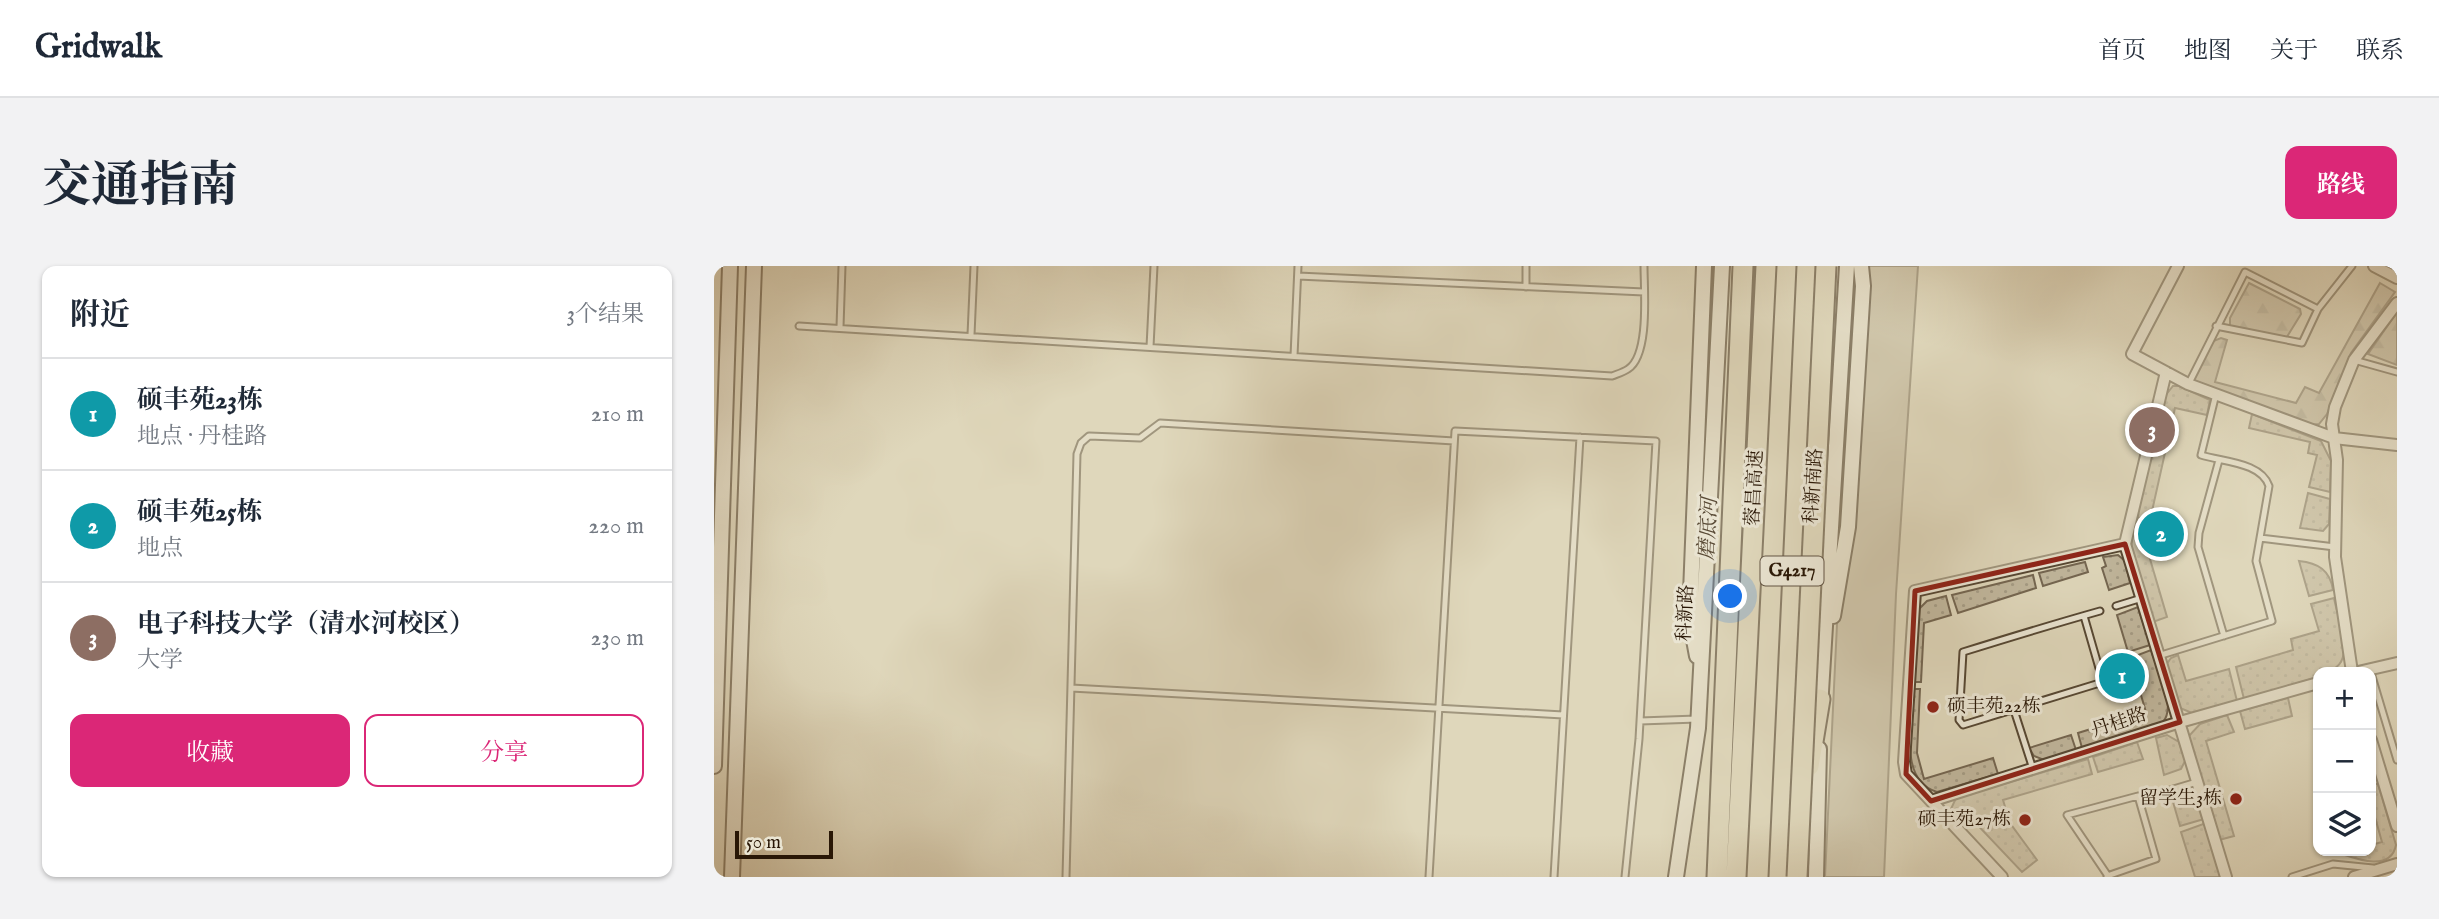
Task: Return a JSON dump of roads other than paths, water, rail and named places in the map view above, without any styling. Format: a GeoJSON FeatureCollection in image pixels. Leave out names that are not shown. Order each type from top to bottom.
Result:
{"type":"FeatureCollection","features":[{"type":"Feature","properties":{"kind":"highway"},"geometry":{"type":"LineString","coordinates":[[1717,877],[1742,266]]}},
{"type":"Feature","properties":{"kind":"highway","name":"蓉昌高速"},"geometry":{"type":"LineString","coordinates":[[1736,877],[1766,266]]}},
{"type":"Feature","properties":{"kind":"highway","name":"G4217"},"geometry":{"type":"LineString","coordinates":[[1779,877],[1807,266]]}},
{"type":"Feature","properties":{"kind":"highway"},"geometry":{"type":"LineString","coordinates":[[1797,877],[1826,266]]}},
{"type":"Feature","properties":{"kind":"highway"},"geometry":{"type":"LineString","coordinates":[[1790,877],[1820,698]]}},
{"type":"Feature","properties":{"kind":"main road"},"geometry":{"type":"LineString","coordinates":[[714,766],[730,266]]}},
{"type":"Feature","properties":{"kind":"main road"},"geometry":{"type":"LineString","coordinates":[[732,877],[754,266]]}},
{"type":"Feature","properties":{"kind":"main road"},"geometry":{"type":"LineString","coordinates":[[1701,675],[1690,618],[1704,266]]}},
{"type":"Feature","properties":{"kind":"main road","name":"科新路"},"geometry":{"type":"LineString","coordinates":[[1676,877],[1699,719],[1722,266]]}},
{"type":"Feature","properties":{"kind":"main road","name":"科新南路"},"geometry":{"type":"LineString","coordinates":[[1816,877],[1820,698],[1847,266]]}},
{"type":"Feature","properties":{"kind":"main road"},"geometry":{"type":"LineString","coordinates":[[1820,698],[1848,527],[1863,286],[1861,266]]}},
{"type":"Feature","properties":{"kind":"street"},"geometry":{"type":"LineString","coordinates":[[2178,266],[2132,354],[2188,384],[2334,438],[2397,445]]}},
{"type":"Feature","properties":{"kind":"street"},"geometry":{"type":"LineString","coordinates":[[2374,266],[2397,278]]}},
{"type":"Feature","properties":{"kind":"street"},"geometry":{"type":"LineString","coordinates":[[2351,667],[2338,589],[2332,424],[2335,407],[2354,360],[2397,303]]}},
{"type":"Feature","properties":{"kind":"street"},"geometry":{"type":"LineString","coordinates":[[2166,372],[2129,518],[2126,544],[2226,877]]}},
{"type":"Feature","properties":{"kind":"street"},"geometry":{"type":"LineString","coordinates":[[2002,877],[1911,781],[1904,762],[1915,592],[2126,544]]}},
{"type":"Feature","properties":{"kind":"street"},"geometry":{"type":"LineString","coordinates":[[2376,669],[2397,663]]}},
{"type":"Feature","properties":{"kind":"street","name":"丹桂路"},"geometry":{"type":"LineString","coordinates":[[1931,801],[2180,722],[2313,684]]}},
{"type":"Feature","properties":{"kind":"street"},"geometry":{"type":"LineString","coordinates":[[2376,757],[2397,826]]}},
{"type":"Feature","properties":{"kind":"street"},"geometry":{"type":"LineString","coordinates":[[2354,877],[2388,869]]}},
{"type":"Feature","properties":{"kind":"lane"},"geometry":{"type":"LineString","coordinates":[[840,327],[842,266]]}},
{"type":"Feature","properties":{"kind":"lane"},"geometry":{"type":"LineString","coordinates":[[971,335],[974,266]]}},
{"type":"Feature","properties":{"kind":"lane"},"geometry":{"type":"LineString","coordinates":[[1150,347],[1154,266]]}},
{"type":"Feature","properties":{"kind":"lane"},"geometry":{"type":"LineString","coordinates":[[1294,356],[1298,266]]}},
{"type":"Feature","properties":{"kind":"lane"},"geometry":{"type":"LineString","coordinates":[[1526,266],[1526,287]]}},
{"type":"Feature","properties":{"kind":"lane"},"geometry":{"type":"LineString","coordinates":[[799,326],[1612,376],[1630,369],[1639,355],[1643,337],[1644,266]]}},
{"type":"Feature","properties":{"kind":"lane"},"geometry":{"type":"LineString","coordinates":[[2216,326],[2302,343],[2318,309],[2352,266]]}},
{"type":"Feature","properties":{"kind":"lane"},"geometry":{"type":"LineString","coordinates":[[2188,384],[2245,272],[2318,309]]}},
{"type":"Feature","properties":{"kind":"lane"},"geometry":{"type":"LineString","coordinates":[[1298,276],[1644,292]]}},
{"type":"Feature","properties":{"kind":"lane"},"geometry":{"type":"LineString","coordinates":[[2354,360],[2397,372]]}},
{"type":"Feature","properties":{"kind":"lane"},"geometry":{"type":"LineString","coordinates":[[2158,656],[2272,621],[2256,561],[2269,486],[2265,475],[2257,470],[2202,455],[2216,394]]}},
{"type":"Feature","properties":{"kind":"lane"},"geometry":{"type":"LineString","coordinates":[[1066,877],[1077,454],[1088,436],[1140,438],[1160,424],[1454,441]]}},
{"type":"Feature","properties":{"kind":"lane"},"geometry":{"type":"LineString","coordinates":[[1429,877],[1455,431],[1656,441],[1640,720],[1625,877]]}},
{"type":"Feature","properties":{"kind":"lane"},"geometry":{"type":"LineString","coordinates":[[1554,877],[1580,437]]}},
{"type":"Feature","properties":{"kind":"lane"},"geometry":{"type":"LineString","coordinates":[[2219,460],[2199,533],[2198,547],[2224,636]]}},
{"type":"Feature","properties":{"kind":"lane"},"geometry":{"type":"LineString","coordinates":[[2260,538],[2335,547]]}},
{"type":"Feature","properties":{"kind":"lane"},"geometry":{"type":"LineString","coordinates":[[2116,606],[2142,598]]}},
{"type":"Feature","properties":{"kind":"lane"},"geometry":{"type":"LineString","coordinates":[[2084,616],[2103,682],[1963,725],[1959,720],[1963,652],[2100,611]]}},
{"type":"Feature","properties":{"kind":"lane"},"geometry":{"type":"LineString","coordinates":[[1071,688],[1563,715]]}},
{"type":"Feature","properties":{"kind":"lane"},"geometry":{"type":"LineString","coordinates":[[2376,695],[2395,745],[2397,760]]}},
{"type":"Feature","properties":{"kind":"lane"},"geometry":{"type":"LineString","coordinates":[[2014,710],[2033,769]]}},
{"type":"Feature","properties":{"kind":"lane"},"geometry":{"type":"LineString","coordinates":[[1640,720],[1699,719]]}},
{"type":"Feature","properties":{"kind":"lane"},"geometry":{"type":"LineString","coordinates":[[2170,790],[2198,782]]}},
{"type":"Feature","properties":{"kind":"lane"},"geometry":{"type":"LineString","coordinates":[[2138,796],[2156,859],[2106,876],[2067,815],[2138,796],[2155,795]]}},
{"type":"Feature","properties":{"kind":"lane"},"geometry":{"type":"LineString","coordinates":[[2292,877],[2333,864],[2388,869]]}},
{"type":"Feature","properties":{"kind":"place","name":"电子科技大学（清水河校区）"},"geometry":{"type":"Point","coordinates":[2152,430]}},
{"type":"Feature","properties":{"kind":"place","name":"硕丰苑25栋"},"geometry":{"type":"Point","coordinates":[2161,534]}},
{"type":"Feature","properties":{"kind":"place","name":"硕丰苑23栋"},"geometry":{"type":"Point","coordinates":[2122,676]}},
{"type":"Feature","properties":{"kind":"place","name":"硕丰苑22栋"},"geometry":{"type":"Point","coordinates":[1933,707]}},
{"type":"Feature","properties":{"kind":"place","name":"留学生3栋"},"geometry":{"type":"Point","coordinates":[2236,799]}},
{"type":"Feature","properties":{"kind":"place","name":"硕丰苑27栋"},"geometry":{"type":"Point","coordinates":[2025,820]}},
{"type":"Feature","properties":{"kind":"water label","name":"磨底河"},"geometry":{"type":"Point","coordinates":[1709,529]}}]}
